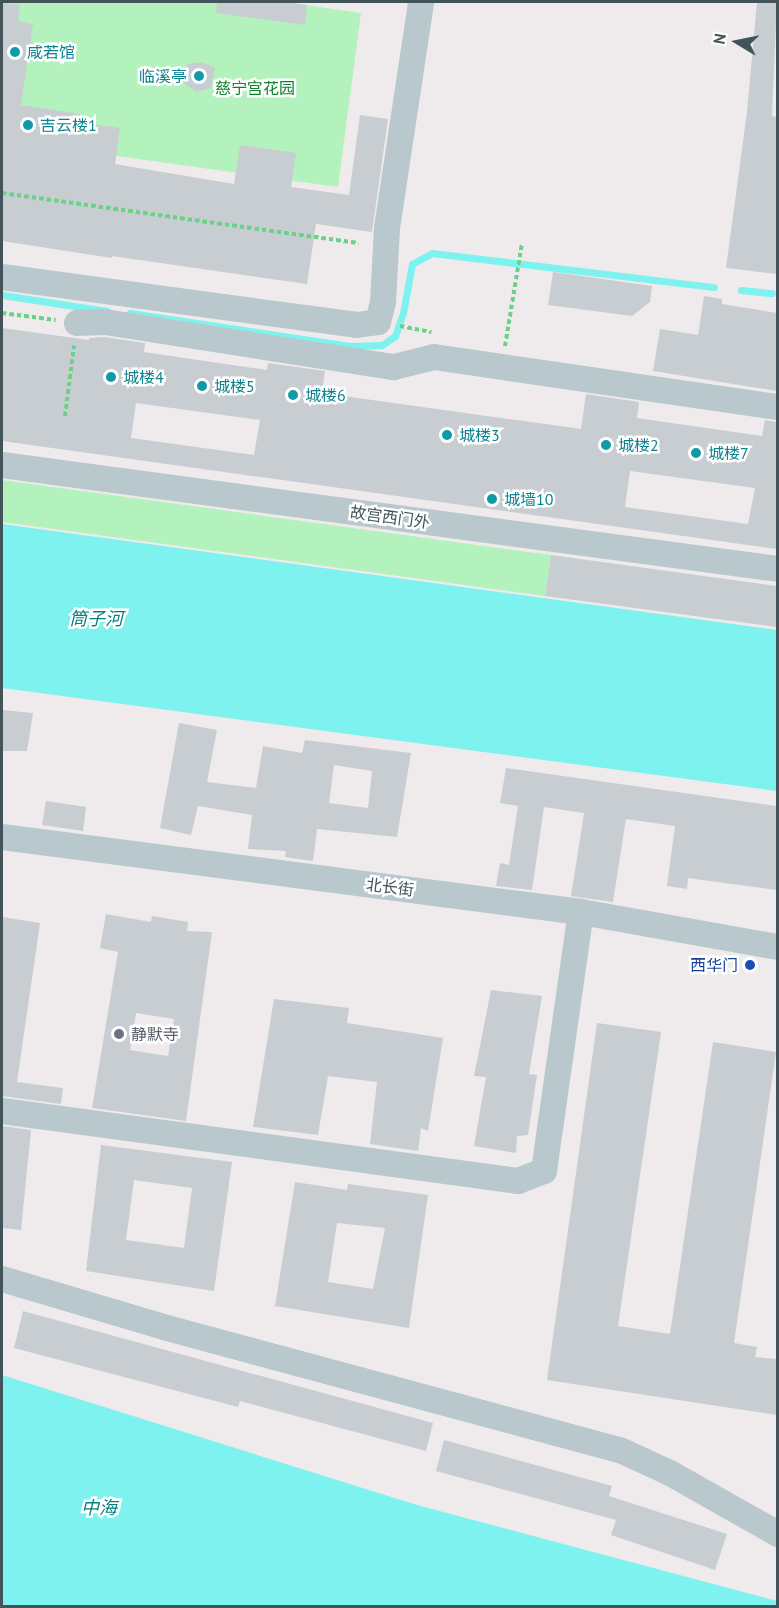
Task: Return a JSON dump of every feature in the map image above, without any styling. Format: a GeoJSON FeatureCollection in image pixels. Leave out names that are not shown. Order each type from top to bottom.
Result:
{"type":"FeatureCollection","features":[{"type":"Feature","properties":{"kind":"street"},"geometry":{"type":"LineString","coordinates":[[2,277],[357,325],[378,322],[383,302],[387,228],[421,2]]}},
{"type":"Feature","properties":{"kind":"street"},"geometry":{"type":"LineString","coordinates":[[77,323],[105,322],[394,366],[434,357],[777,408]]}},
{"type":"Feature","properties":{"kind":"street","name":"故宫西门外"},"geometry":{"type":"LineString","coordinates":[[2,465],[777,569]]}},
{"type":"Feature","properties":{"kind":"street","name":"北长街"},"geometry":{"type":"LineString","coordinates":[[2,837],[581,912],[777,947]]}},
{"type":"Feature","properties":{"kind":"street"},"geometry":{"type":"LineString","coordinates":[[2,1111],[518,1181],[544,1171],[581,912]]}},
{"type":"Feature","properties":{"kind":"street"},"geometry":{"type":"LineString","coordinates":[[2,1279],[168,1328],[620,1450],[670,1473],[777,1534]]}},
{"type":"Feature","properties":{"kind":"path"},"geometry":{"type":"LineString","coordinates":[[2,193],[359,243]]}},
{"type":"Feature","properties":{"kind":"path"},"geometry":{"type":"LineString","coordinates":[[502,367],[522,243]]}},
{"type":"Feature","properties":{"kind":"path"},"geometry":{"type":"LineString","coordinates":[[2,313],[77,323],[65,416]]}},
{"type":"Feature","properties":{"kind":"green space","name":"慈宁宫花园"},"geometry":{"type":"Polygon","coordinates":[[[2,2],[285,2],[361,13],[338,187],[2,140],[2,2]]]}},
{"type":"Feature","properties":{"kind":"green space"},"geometry":{"type":"Polygon","coordinates":[[[2,480],[551,555],[545,596],[2,522],[2,480]]]}},
{"type":"Feature","properties":{"kind":"water","name":"筒子河"},"geometry":{"type":"Polygon","coordinates":[[[2,524],[777,630],[777,791],[2,688],[2,524]]]}},
{"type":"Feature","properties":{"kind":"water","name":"中海"},"geometry":{"type":"Polygon","coordinates":[[[2,1375],[417,1505],[777,1601],[777,1606],[2,1606],[2,1375]]]}},
{"type":"Feature","properties":{"kind":"building"},"geometry":{"type":"Polygon","coordinates":[[[217,2],[285,2],[307,5],[305,25],[216,13],[217,2]]]}},
{"type":"Feature","properties":{"kind":"building"},"geometry":{"type":"Polygon","coordinates":[[[757,2],[777,2],[772,116],[777,117],[777,274],[726,268],[747,112],[757,2]]]}},
{"type":"Feature","properties":{"kind":"building"},"geometry":{"type":"Polygon","coordinates":[[[2,3],[20,5],[18,21],[33,24],[21,105],[80,114],[79,122],[120,128],[115,164],[234,184],[240,145],[296,153],[291,187],[349,195],[360,115],[388,119],[372,232],[316,224],[307,284],[2,241],[2,3]]]}},
{"type":"Feature","properties":{"kind":"building","name":"临溪亭"},"geometry":{"type":"Polygon","coordinates":[[[202,62],[215,68],[211,88],[196,92],[184,83],[187,64],[202,62]]]}},
{"type":"Feature","properties":{"kind":"building"},"geometry":{"type":"Polygon","coordinates":[[[553,272],[652,286],[650,302],[632,316],[548,305],[553,272]]]}},
{"type":"Feature","properties":{"kind":"building"},"geometry":{"type":"Polygon","coordinates":[[[704,296],[722,299],[722,304],[777,313],[777,391],[653,371],[660,329],[698,335],[704,296]]]}},
{"type":"Feature","properties":{"kind":"building"},"geometry":{"type":"Polygon","coordinates":[[[2,328],[89,340],[89,338],[104,337],[145,343],[144,352],[267,370],[268,363],[325,371],[322,393],[581,429],[586,394],[639,402],[637,418],[762,436],[765,420],[777,422],[777,549],[2,441],[2,328]],[[136,403],[131,438],[254,455],[260,420],[136,403]],[[630,471],[625,507],[748,524],[755,488],[630,471]]]}},
{"type":"Feature","properties":{"kind":"building"},"geometry":{"type":"Polygon","coordinates":[[[551,555],[777,586],[777,627],[545,596],[551,555]]]}},
{"type":"Feature","properties":{"kind":"building"},"geometry":{"type":"Polygon","coordinates":[[[2,710],[33,713],[27,751],[2,751],[2,710]]]}},
{"type":"Feature","properties":{"kind":"building"},"geometry":{"type":"Polygon","coordinates":[[[179,723],[217,730],[207,782],[256,788],[263,746],[302,753],[305,740],[411,753],[397,837],[317,829],[313,861],[285,857],[286,851],[248,849],[252,815],[198,806],[191,835],[160,828],[179,723]],[[334,765],[329,803],[368,808],[372,771],[334,765]]]}},
{"type":"Feature","properties":{"kind":"building"},"geometry":{"type":"Polygon","coordinates":[[[506,768],[777,806],[777,890],[688,878],[687,889],[667,886],[675,826],[626,819],[613,902],[571,896],[584,813],[544,807],[532,890],[496,886],[500,863],[509,865],[518,806],[500,803],[506,768]]]}},
{"type":"Feature","properties":{"kind":"building"},"geometry":{"type":"Polygon","coordinates":[[[46,801],[86,807],[83,831],[42,825],[46,801]]]}},
{"type":"Feature","properties":{"kind":"building","name":"静默寺"},"geometry":{"type":"Polygon","coordinates":[[[106,914],[151,922],[152,916],[188,922],[187,931],[212,932],[186,1121],[92,1108],[118,952],[100,948],[106,914]],[[136,1013],[130,1050],[168,1056],[174,1019],[136,1013]]]}},
{"type":"Feature","properties":{"kind":"building"},"geometry":{"type":"Polygon","coordinates":[[[2,917],[40,923],[17,1082],[63,1088],[61,1104],[2,1096],[2,917]]]}},
{"type":"Feature","properties":{"kind":"building"},"geometry":{"type":"Polygon","coordinates":[[[491,990],[542,996],[529,1074],[537,1075],[528,1135],[517,1136],[516,1153],[474,1146],[486,1077],[474,1076],[491,990]]]}},
{"type":"Feature","properties":{"kind":"building"},"geometry":{"type":"Polygon","coordinates":[[[274,999],[349,1008],[347,1023],[443,1038],[428,1131],[421,1128],[418,1151],[370,1144],[377,1082],[328,1076],[318,1135],[253,1127],[274,999]]]}},
{"type":"Feature","properties":{"kind":"building"},"geometry":{"type":"Polygon","coordinates":[[[597,1023],[661,1032],[618,1326],[670,1334],[713,1042],[776,1052],[734,1343],[757,1347],[755,1357],[777,1359],[777,1415],[547,1380],[597,1023]]]}},
{"type":"Feature","properties":{"kind":"building"},"geometry":{"type":"Polygon","coordinates":[[[2,1126],[31,1130],[21,1230],[2,1228],[2,1126]]]}},
{"type":"Feature","properties":{"kind":"building"},"geometry":{"type":"Polygon","coordinates":[[[101,1145],[232,1162],[214,1291],[86,1271],[101,1145]],[[134,1180],[126,1240],[184,1248],[192,1188],[134,1180]]]}},
{"type":"Feature","properties":{"kind":"building"},"geometry":{"type":"Polygon","coordinates":[[[295,1182],[347,1190],[348,1184],[428,1195],[409,1328],[275,1306],[295,1182]],[[337,1223],[328,1282],[373,1289],[385,1228],[337,1223]]]}},
{"type":"Feature","properties":{"kind":"building"},"geometry":{"type":"Polygon","coordinates":[[[23,1311],[433,1423],[426,1451],[240,1401],[238,1407],[14,1348],[23,1311]]]}},
{"type":"Feature","properties":{"kind":"building"},"geometry":{"type":"Polygon","coordinates":[[[444,1440],[612,1486],[609,1496],[727,1534],[715,1570],[611,1535],[616,1520],[436,1471],[444,1440]]]}},
{"type":"Feature","properties":{"kind":"waterway"},"geometry":{"type":"LineString","coordinates":[[130,313],[352,346],[382,345],[395,336],[403,313],[412,264],[432,253],[714,287]]}},
{"type":"Feature","properties":{"kind":"waterway"},"geometry":{"type":"LineString","coordinates":[[741,290],[772,293]]}},
{"type":"Feature","properties":{"kind":"waterway"},"geometry":{"type":"LineString","coordinates":[[2,295],[107,311]]}},
{"type":"Feature","properties":{"kind":"place","name":"咸若馆"},"geometry":{"type":"Point","coordinates":[15,52]}},
{"type":"Feature","properties":{"kind":"place","name":"临溪亭"},"geometry":{"type":"Point","coordinates":[199,76]}},
{"type":"Feature","properties":{"kind":"place","name":"吉云楼1"},"geometry":{"type":"Point","coordinates":[28,125]}},
{"type":"Feature","properties":{"kind":"place","name":"城楼4"},"geometry":{"type":"Point","coordinates":[111,377]}},
{"type":"Feature","properties":{"kind":"place","name":"城楼5"},"geometry":{"type":"Point","coordinates":[202,386]}},
{"type":"Feature","properties":{"kind":"place","name":"城楼6"},"geometry":{"type":"Point","coordinates":[293,395]}},
{"type":"Feature","properties":{"kind":"place","name":"城楼3"},"geometry":{"type":"Point","coordinates":[447,435]}},
{"type":"Feature","properties":{"kind":"place","name":"城楼2"},"geometry":{"type":"Point","coordinates":[606,445]}},
{"type":"Feature","properties":{"kind":"place","name":"城楼7"},"geometry":{"type":"Point","coordinates":[696,453]}},
{"type":"Feature","properties":{"kind":"place","name":"城墙10"},"geometry":{"type":"Point","coordinates":[492,499]}},
{"type":"Feature","properties":{"kind":"place","name":"西华门"},"geometry":{"type":"Point","coordinates":[750,965]}},
{"type":"Feature","properties":{"kind":"place","name":"静默寺"},"geometry":{"type":"Point","coordinates":[119,1034]}}]}
